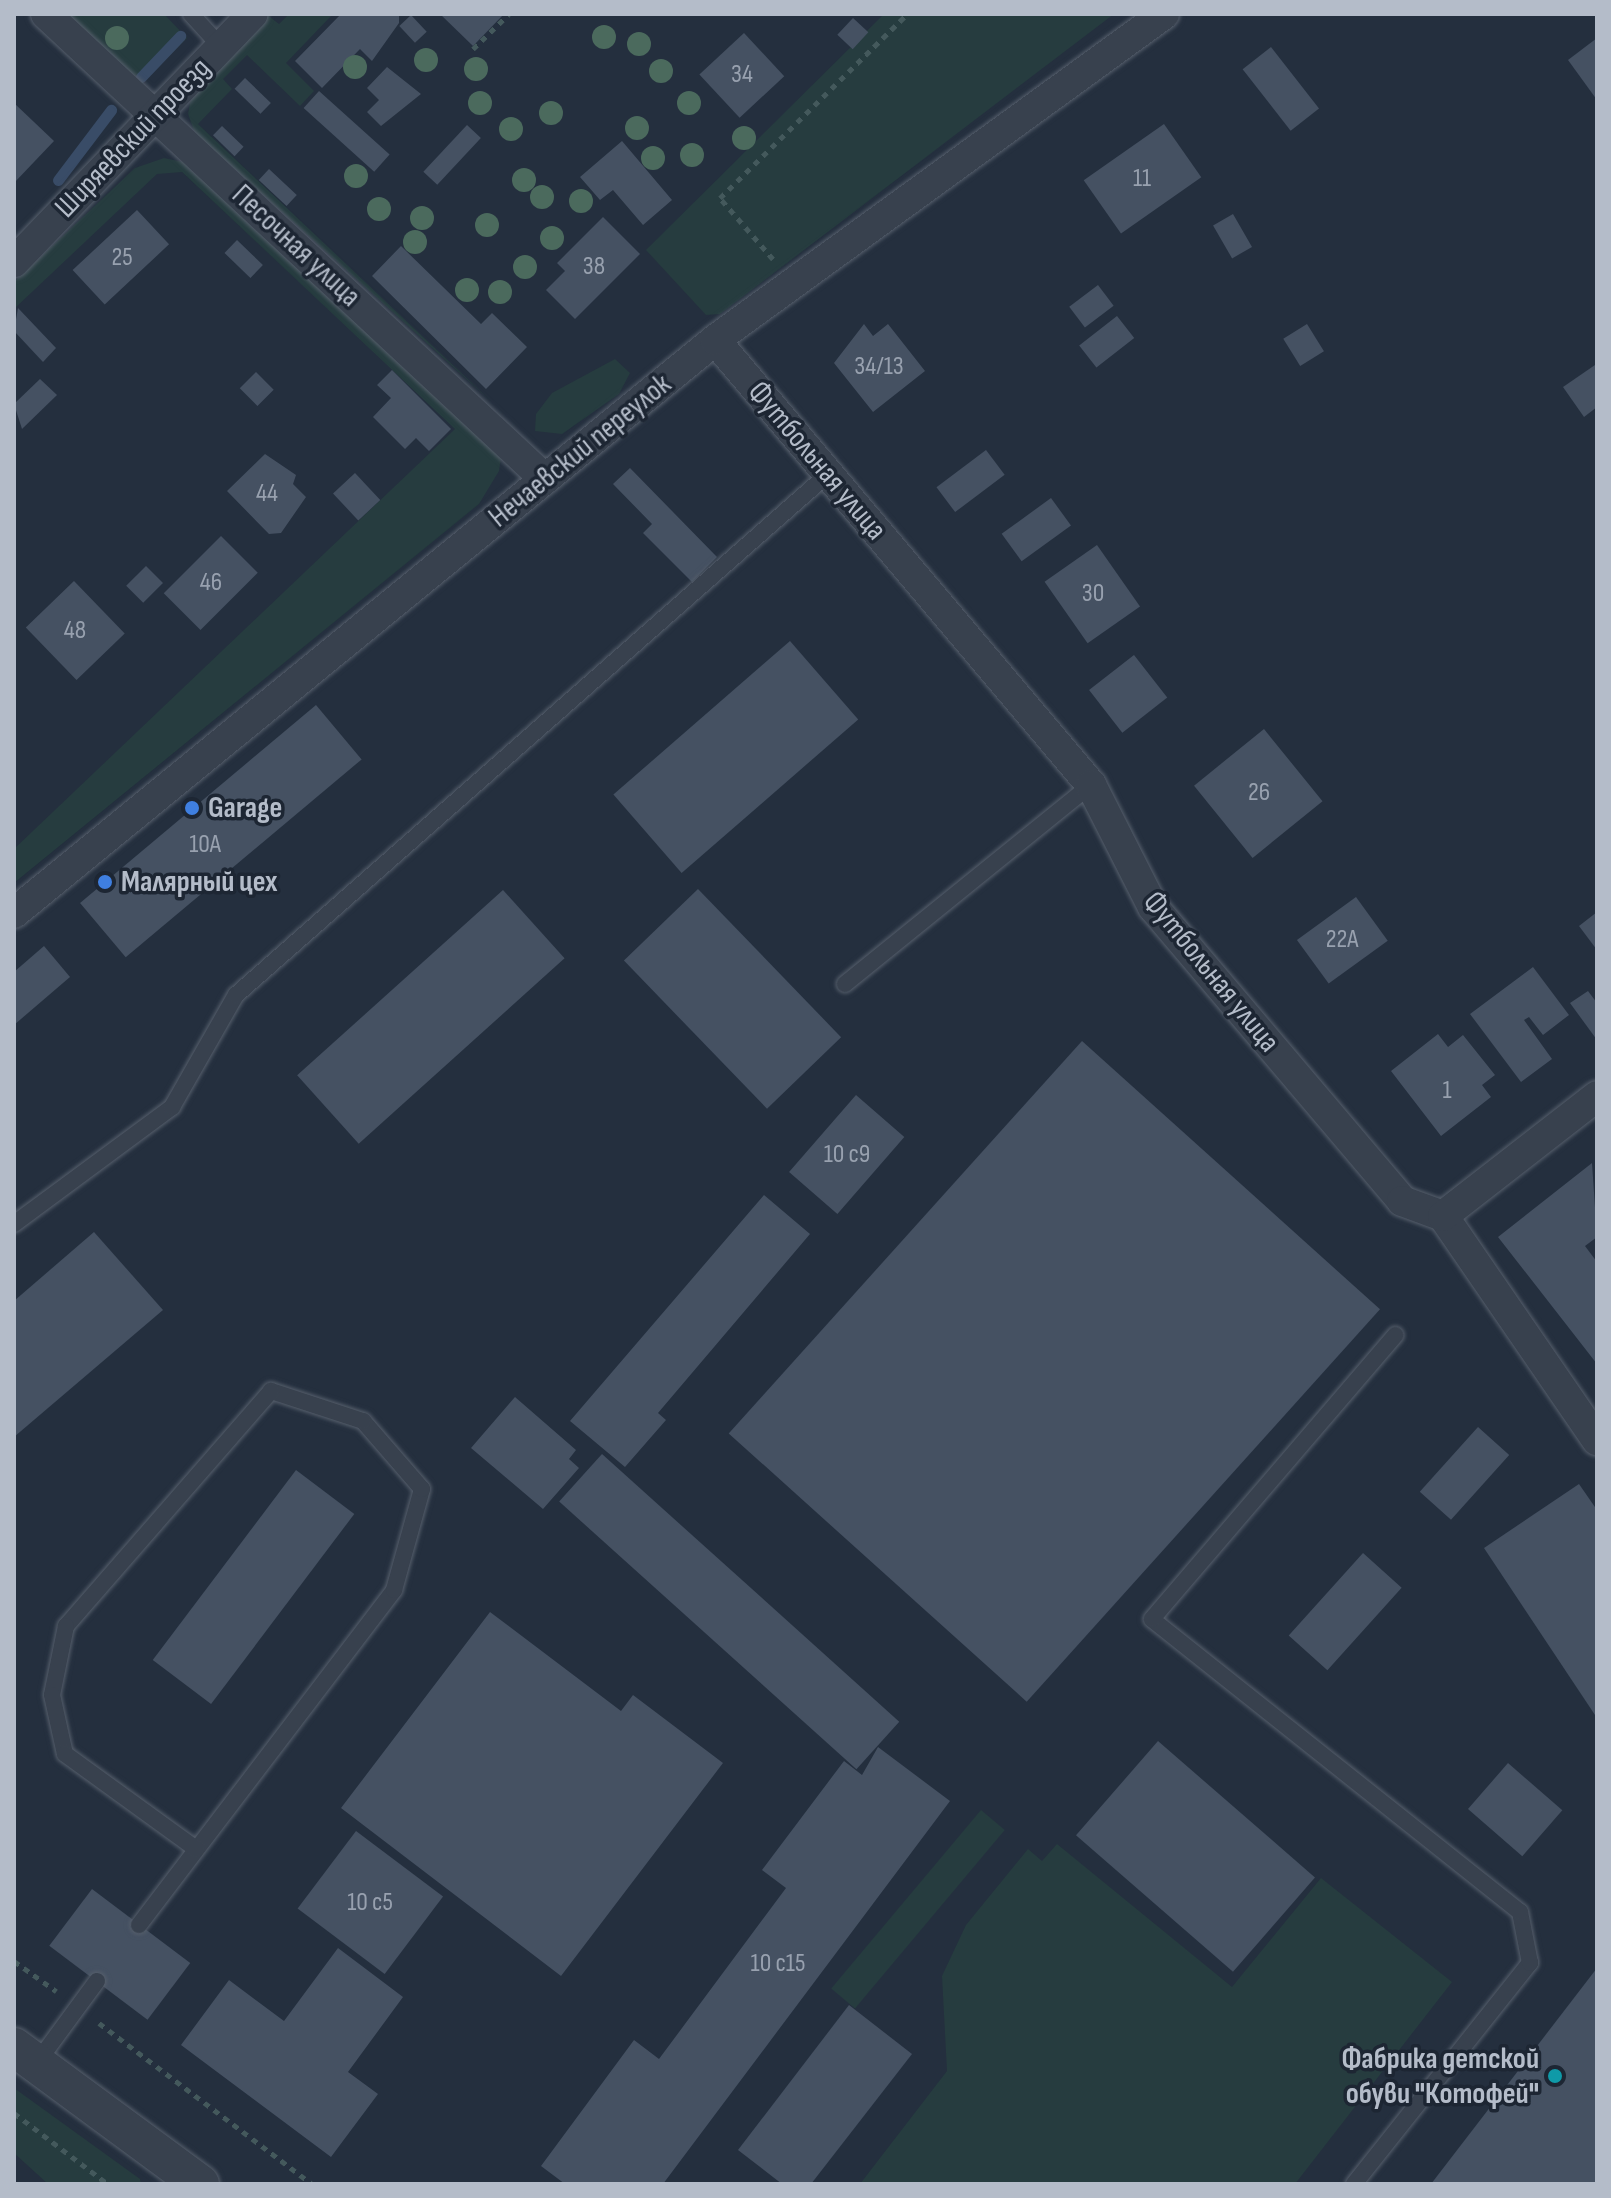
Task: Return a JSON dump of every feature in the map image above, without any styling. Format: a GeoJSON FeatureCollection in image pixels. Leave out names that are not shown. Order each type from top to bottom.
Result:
{"type":"FeatureCollection","features":[{"type":"Feature","properties":{"kind":"street","name":"Песочная улица"},"geometry":{"type":"LineString","coordinates":[[46,14],[157,114],[545,479]]}},
{"type":"Feature","properties":{"kind":"street","name":"Ширяевский проезд"},"geometry":{"type":"LineString","coordinates":[[14,262],[253,14]]}},
{"type":"Feature","properties":{"kind":"street","name":"Нечаевский переулок"},"geometry":{"type":"LineString","coordinates":[[14,913],[715,340],[796,285],[1164,14]]}},
{"type":"Feature","properties":{"kind":"street","name":"Футбольная улица"},"geometry":{"type":"LineString","coordinates":[[715,340],[1091,785],[1153,907],[1402,1201],[1443,1216]]}},
{"type":"Feature","properties":{"kind":"street"},"geometry":{"type":"LineString","coordinates":[[1597,1096],[1443,1216],[1597,1440]]}},
{"type":"Feature","properties":{"kind":"street"},"geometry":{"type":"LineString","coordinates":[[25,2056],[200,2184]]}},
{"type":"Feature","properties":{"kind":"lane"},"geometry":{"type":"LineString","coordinates":[[191,14],[221,47]]}},
{"type":"Feature","properties":{"kind":"lane"},"geometry":{"type":"LineString","coordinates":[[14,1224],[172,1107],[236,995],[828,474]]}},
{"type":"Feature","properties":{"kind":"lane"},"geometry":{"type":"LineString","coordinates":[[845,984],[1091,785]]}},
{"type":"Feature","properties":{"kind":"lane"},"geometry":{"type":"LineString","coordinates":[[1354,2184],[1530,1963],[1520,1912],[1152,1619],[1395,1335]]}},
{"type":"Feature","properties":{"kind":"lane"},"geometry":{"type":"LineString","coordinates":[[139,1925],[394,1590],[422,1489],[363,1421],[271,1391],[66,1626],[52,1695],[65,1754],[196,1849]]}},
{"type":"Feature","properties":{"kind":"lane"},"geometry":{"type":"LineString","coordinates":[[25,2056],[78,2007],[97,1981]]}},
{"type":"Feature","properties":{"kind":"path"},"geometry":{"type":"LineString","coordinates":[[473,49],[509,14]]}},
{"type":"Feature","properties":{"kind":"path"},"geometry":{"type":"LineString","coordinates":[[796,285],[720,198],[907,14]]}},
{"type":"Feature","properties":{"kind":"path"},"geometry":{"type":"LineString","coordinates":[[14,1961],[312,2184]]}},
{"type":"Feature","properties":{"kind":"path"},"geometry":{"type":"LineString","coordinates":[[14,2113],[108,2184]]}},
{"type":"Feature","properties":{"kind":"green space"},"geometry":{"type":"Polygon","coordinates":[[[65,14],[164,14],[187,38],[141,84],[65,14]]]}},
{"type":"Feature","properties":{"kind":"green space"},"geometry":{"type":"Polygon","coordinates":[[[266,14],[279,24],[289,14],[333,14],[286,63],[314,91],[300,106],[247,55],[223,79],[232,89],[198,124],[493,403],[195,133],[188,114],[192,93],[266,14]]]}},
{"type":"Feature","properties":{"kind":"green space"},"geometry":{"type":"Polygon","coordinates":[[[884,14],[1114,14],[720,314],[706,315],[646,250],[884,14]]]}},
{"type":"Feature","properties":{"kind":"green space"},"geometry":{"type":"Polygon","coordinates":[[[164,158],[188,163],[501,457],[499,471],[479,504],[14,883],[14,849],[455,429],[182,172],[157,174],[14,309],[14,282],[135,168],[164,158]]]}},
{"type":"Feature","properties":{"kind":"green space"},"geometry":{"type":"Polygon","coordinates":[[[615,359],[630,373],[619,394],[562,434],[535,431],[536,414],[552,393],[615,359]]]}},
{"type":"Feature","properties":{"kind":"green space"},"geometry":{"type":"Polygon","coordinates":[[[981,1810],[1005,1830],[855,2008],[831,1988],[981,1810]]]}},
{"type":"Feature","properties":{"kind":"green space"},"geometry":{"type":"Polygon","coordinates":[[[1057,1844],[1232,1987],[1321,1878],[1452,1982],[1295,2184],[860,2184],[947,2071],[942,1976],[966,1925],[1028,1849],[1042,1861],[1057,1844]]]}},
{"type":"Feature","properties":{"kind":"green space"},"geometry":{"type":"Polygon","coordinates":[[[14,2088],[140,2179],[141,2184],[48,2184],[14,2153],[14,2088]]]}},
{"type":"Feature","properties":{"kind":"building"},"geometry":{"type":"Polygon","coordinates":[[[341,14],[399,14],[399,23],[372,61],[360,49],[322,88],[295,61],[341,14]]]}},
{"type":"Feature","properties":{"kind":"building"},"geometry":{"type":"Polygon","coordinates":[[[440,14],[504,14],[473,46],[440,14]]]}},
{"type":"Feature","properties":{"kind":"building"},"geometry":{"type":"Polygon","coordinates":[[[411,15],[427,32],[415,43],[399,26],[411,15]]]}},
{"type":"Feature","properties":{"kind":"building"},"geometry":{"type":"Polygon","coordinates":[[[853,18],[868,32],[853,49],[837,35],[853,18]]]}},
{"type":"Feature","properties":{"kind":"building"},"geometry":{"type":"Polygon","coordinates":[[[744,33],[784,76],[740,118],[699,75],[744,33]]]}},
{"type":"Feature","properties":{"kind":"building"},"geometry":{"type":"Polygon","coordinates":[[[1597,38],[1597,100],[1568,60],[1597,38]]]}},
{"type":"Feature","properties":{"kind":"building"},"geometry":{"type":"Polygon","coordinates":[[[1271,47],[1319,108],[1291,131],[1243,69],[1271,47]]]}},
{"type":"Feature","properties":{"kind":"building"},"geometry":{"type":"Polygon","coordinates":[[[387,67],[421,94],[381,126],[367,112],[379,100],[367,88],[387,67]]]}},
{"type":"Feature","properties":{"kind":"building"},"geometry":{"type":"Polygon","coordinates":[[[245,78],[271,103],[260,114],[235,89],[245,78]]]}},
{"type":"Feature","properties":{"kind":"building"},"geometry":{"type":"Polygon","coordinates":[[[319,91],[390,155],[374,172],[304,108],[319,91]]]}},
{"type":"Feature","properties":{"kind":"building"},"geometry":{"type":"Polygon","coordinates":[[[14,103],[54,141],[14,183],[14,103]]]}},
{"type":"Feature","properties":{"kind":"building"},"geometry":{"type":"Polygon","coordinates":[[[1164,124],[1201,177],[1121,233],[1084,180],[1164,124]]]}},
{"type":"Feature","properties":{"kind":"building"},"geometry":{"type":"Polygon","coordinates":[[[467,125],[481,138],[437,185],[423,172],[467,125]]]}},
{"type":"Feature","properties":{"kind":"building"},"geometry":{"type":"Polygon","coordinates":[[[222,126],[244,147],[235,156],[213,135],[222,126]]]}},
{"type":"Feature","properties":{"kind":"building"},"geometry":{"type":"Polygon","coordinates":[[[622,141],[672,200],[643,225],[613,190],[600,200],[580,177],[622,141]]]}},
{"type":"Feature","properties":{"kind":"building"},"geometry":{"type":"Polygon","coordinates":[[[269,169],[297,195],[287,206],[259,180],[269,169]]]}},
{"type":"Feature","properties":{"kind":"building"},"geometry":{"type":"Polygon","coordinates":[[[137,210],[169,244],[105,304],[73,270],[137,210]]]}},
{"type":"Feature","properties":{"kind":"building"},"geometry":{"type":"Polygon","coordinates":[[[1233,214],[1252,247],[1232,258],[1213,226],[1233,214]]]}},
{"type":"Feature","properties":{"kind":"building"},"geometry":{"type":"Polygon","coordinates":[[[603,217],[640,254],[575,319],[546,290],[565,271],[557,263],[603,217]]]}},
{"type":"Feature","properties":{"kind":"building"},"geometry":{"type":"Polygon","coordinates":[[[237,240],[263,265],[250,278],[224,253],[237,240]]]}},
{"type":"Feature","properties":{"kind":"building"},"geometry":{"type":"Polygon","coordinates":[[[401,246],[481,324],[492,313],[527,347],[486,389],[372,276],[401,246]]]}},
{"type":"Feature","properties":{"kind":"building"},"geometry":{"type":"Polygon","coordinates":[[[1098,285],[1114,306],[1085,327],[1069,307],[1098,285]]]}},
{"type":"Feature","properties":{"kind":"building"},"geometry":{"type":"Polygon","coordinates":[[[18,308],[56,348],[43,362],[14,331],[18,308]]]}},
{"type":"Feature","properties":{"kind":"building"},"geometry":{"type":"Polygon","coordinates":[[[1117,316],[1134,338],[1096,368],[1079,346],[1117,316]]]}},
{"type":"Feature","properties":{"kind":"building"},"geometry":{"type":"Polygon","coordinates":[[[864,324],[873,336],[888,324],[925,371],[873,412],[834,363],[864,324]]]}},
{"type":"Feature","properties":{"kind":"building"},"geometry":{"type":"Polygon","coordinates":[[[1307,324],[1324,351],[1300,366],[1283,339],[1307,324]]]}},
{"type":"Feature","properties":{"kind":"building"},"geometry":{"type":"Polygon","coordinates":[[[1595,365],[1597,407],[1584,417],[1563,387],[1595,365]]]}},
{"type":"Feature","properties":{"kind":"building"},"geometry":{"type":"Polygon","coordinates":[[[392,370],[451,429],[429,451],[416,438],[405,449],[373,417],[391,398],[377,385],[392,370]]]}},
{"type":"Feature","properties":{"kind":"building"},"geometry":{"type":"Polygon","coordinates":[[[256,372],[274,390],[257,406],[240,388],[256,372]]]}},
{"type":"Feature","properties":{"kind":"building"},"geometry":{"type":"Polygon","coordinates":[[[40,379],[57,395],[22,429],[14,404],[40,379]]]}},
{"type":"Feature","properties":{"kind":"building"},"geometry":{"type":"Polygon","coordinates":[[[986,450],[1005,475],[955,512],[936,487],[986,450]]]}},
{"type":"Feature","properties":{"kind":"building"},"geometry":{"type":"Polygon","coordinates":[[[265,454],[296,475],[293,484],[306,497],[281,533],[269,534],[227,491],[265,454]]]}},
{"type":"Feature","properties":{"kind":"building"},"geometry":{"type":"Polygon","coordinates":[[[630,468],[717,557],[692,582],[643,533],[652,524],[613,484],[630,468]]]}},
{"type":"Feature","properties":{"kind":"building"},"geometry":{"type":"Polygon","coordinates":[[[355,473],[380,500],[358,521],[333,493],[355,473]]]}},
{"type":"Feature","properties":{"kind":"building"},"geometry":{"type":"Polygon","coordinates":[[[1051,498],[1071,526],[1022,561],[1002,534],[1051,498]]]}},
{"type":"Feature","properties":{"kind":"building"},"geometry":{"type":"Polygon","coordinates":[[[221,536],[258,573],[200,630],[164,593],[221,536]]]}},
{"type":"Feature","properties":{"kind":"building"},"geometry":{"type":"Polygon","coordinates":[[[1097,545],[1140,606],[1088,643],[1045,582],[1097,545]]]}},
{"type":"Feature","properties":{"kind":"building"},"geometry":{"type":"Polygon","coordinates":[[[146,566],[163,583],[143,603],[126,586],[146,566]]]}},
{"type":"Feature","properties":{"kind":"building"},"geometry":{"type":"Polygon","coordinates":[[[74,581],[125,634],[77,680],[26,628],[74,581]]]}},
{"type":"Feature","properties":{"kind":"building"},"geometry":{"type":"Polygon","coordinates":[[[790,641],[858,719],[682,873],[613,795],[790,641]]]}},
{"type":"Feature","properties":{"kind":"building"},"geometry":{"type":"Polygon","coordinates":[[[1134,655],[1167,698],[1122,733],[1089,690],[1134,655]]]}},
{"type":"Feature","properties":{"kind":"building"},"geometry":{"type":"Polygon","coordinates":[[[316,705],[362,759],[126,957],[80,903],[316,705]]]}},
{"type":"Feature","properties":{"kind":"building"},"geometry":{"type":"Polygon","coordinates":[[[1264,729],[1323,801],[1253,858],[1194,786],[1264,729]]]}},
{"type":"Feature","properties":{"kind":"building"},"geometry":{"type":"Polygon","coordinates":[[[698,889],[841,1037],[767,1109],[624,961],[698,889]]]}},
{"type":"Feature","properties":{"kind":"building"},"geometry":{"type":"Polygon","coordinates":[[[503,890],[565,958],[359,1144],[297,1075],[503,890]]]}},
{"type":"Feature","properties":{"kind":"building"},"geometry":{"type":"Polygon","coordinates":[[[1356,897],[1388,941],[1329,984],[1297,940],[1356,897]]]}},
{"type":"Feature","properties":{"kind":"building"},"geometry":{"type":"Polygon","coordinates":[[[1597,912],[1597,950],[1579,926],[1597,912]]]}},
{"type":"Feature","properties":{"kind":"building"},"geometry":{"type":"Polygon","coordinates":[[[44,946],[70,977],[14,1025],[14,972],[44,946]]]}},
{"type":"Feature","properties":{"kind":"building"},"geometry":{"type":"Polygon","coordinates":[[[1533,967],[1569,1015],[1543,1035],[1529,1017],[1524,1020],[1552,1059],[1521,1082],[1470,1014],[1533,967]]]}},
{"type":"Feature","properties":{"kind":"building"},"geometry":{"type":"Polygon","coordinates":[[[1588,991],[1597,1003],[1597,1040],[1570,1003],[1588,991]]]}},
{"type":"Feature","properties":{"kind":"building"},"geometry":{"type":"Polygon","coordinates":[[[1438,1034],[1448,1047],[1463,1035],[1495,1075],[1482,1085],[1491,1097],[1441,1136],[1391,1071],[1438,1034]]]}},
{"type":"Feature","properties":{"kind":"building"},"geometry":{"type":"Polygon","coordinates":[[[1082,1041],[1380,1309],[1027,1702],[729,1433],[1082,1041]]]}},
{"type":"Feature","properties":{"kind":"building"},"geometry":{"type":"Polygon","coordinates":[[[856,1095],[904,1137],[837,1214],[789,1172],[856,1095]]]}},
{"type":"Feature","properties":{"kind":"building"},"geometry":{"type":"Polygon","coordinates":[[[1592,1163],[1597,1237],[1585,1246],[1597,1262],[1597,1364],[1498,1237],[1592,1163]]]}},
{"type":"Feature","properties":{"kind":"building"},"geometry":{"type":"Polygon","coordinates":[[[764,1195],[810,1234],[658,1413],[666,1420],[625,1467],[570,1421],[764,1195]]]}},
{"type":"Feature","properties":{"kind":"building"},"geometry":{"type":"Polygon","coordinates":[[[94,1232],[163,1310],[14,1437],[14,1301],[94,1232]]]}},
{"type":"Feature","properties":{"kind":"building"},"geometry":{"type":"Polygon","coordinates":[[[515,1397],[576,1450],[569,1459],[579,1468],[543,1509],[471,1448],[515,1397]]]}},
{"type":"Feature","properties":{"kind":"building"},"geometry":{"type":"Polygon","coordinates":[[[1478,1427],[1509,1455],[1451,1520],[1420,1492],[1478,1427]]]}},
{"type":"Feature","properties":{"kind":"building"},"geometry":{"type":"Polygon","coordinates":[[[602,1454],[899,1722],[856,1769],[559,1502],[602,1454]]]}},
{"type":"Feature","properties":{"kind":"building"},"geometry":{"type":"Polygon","coordinates":[[[296,1470],[354,1514],[211,1704],[153,1660],[296,1470]]]}},
{"type":"Feature","properties":{"kind":"building"},"geometry":{"type":"Polygon","coordinates":[[[1579,1484],[1597,1510],[1597,1718],[1484,1548],[1579,1484]]]}},
{"type":"Feature","properties":{"kind":"building"},"geometry":{"type":"Polygon","coordinates":[[[1363,1553],[1402,1588],[1327,1670],[1289,1635],[1363,1553]]]}},
{"type":"Feature","properties":{"kind":"building"},"geometry":{"type":"Polygon","coordinates":[[[490,1612],[621,1711],[633,1695],[723,1763],[561,1976],[341,1808],[490,1612]]]}},
{"type":"Feature","properties":{"kind":"building"},"geometry":{"type":"Polygon","coordinates":[[[1158,1741],[1315,1877],[1233,1972],[1076,1835],[1158,1741]]]}},
{"type":"Feature","properties":{"kind":"building"},"geometry":{"type":"Polygon","coordinates":[[[878,1747],[950,1801],[663,2184],[565,2184],[541,2166],[634,2040],[659,2059],[786,1888],[762,1870],[844,1761],[862,1775],[878,1747]]]}},
{"type":"Feature","properties":{"kind":"building"},"geometry":{"type":"Polygon","coordinates":[[[1508,1763],[1562,1810],[1522,1856],[1468,1809],[1508,1763]]]}},
{"type":"Feature","properties":{"kind":"building"},"geometry":{"type":"Polygon","coordinates":[[[356,1831],[443,1897],[385,1974],[298,1908],[356,1831]]]}},
{"type":"Feature","properties":{"kind":"building"},"geometry":{"type":"Polygon","coordinates":[[[92,1889],[190,1963],[148,2020],[49,1946],[92,1889]]]}},
{"type":"Feature","properties":{"kind":"building"},"geometry":{"type":"Polygon","coordinates":[[[338,1948],[403,1997],[348,2072],[378,2094],[331,2157],[181,2045],[229,1980],[284,2021],[338,1948]]]}},
{"type":"Feature","properties":{"kind":"building","name":"Фабрика детской обуви \"Котофей\""},"geometry":{"type":"Polygon","coordinates":[[[1597,1968],[1597,2184],[1431,2184],[1597,1968]]]}},
{"type":"Feature","properties":{"kind":"building"},"geometry":{"type":"Polygon","coordinates":[[[849,2005],[912,2054],[811,2184],[782,2184],[738,2150],[849,2005]]]}},
{"type":"Feature","properties":{"kind":"waterway"},"geometry":{"type":"LineString","coordinates":[[141,77],[180,36]]}},
{"type":"Feature","properties":{"kind":"waterway"},"geometry":{"type":"LineString","coordinates":[[58,180],[111,110]]}},
{"type":"Feature","properties":{"kind":"place","name":"Garage"},"geometry":{"type":"Point","coordinates":[192,808]}},
{"type":"Feature","properties":{"kind":"place","name":"Малярный цех"},"geometry":{"type":"Point","coordinates":[105,882]}},
{"type":"Feature","properties":{"kind":"place","name":"Фабрика детской обуви \"Котофей\""},"geometry":{"type":"Point","coordinates":[1555,2076]}}]}
